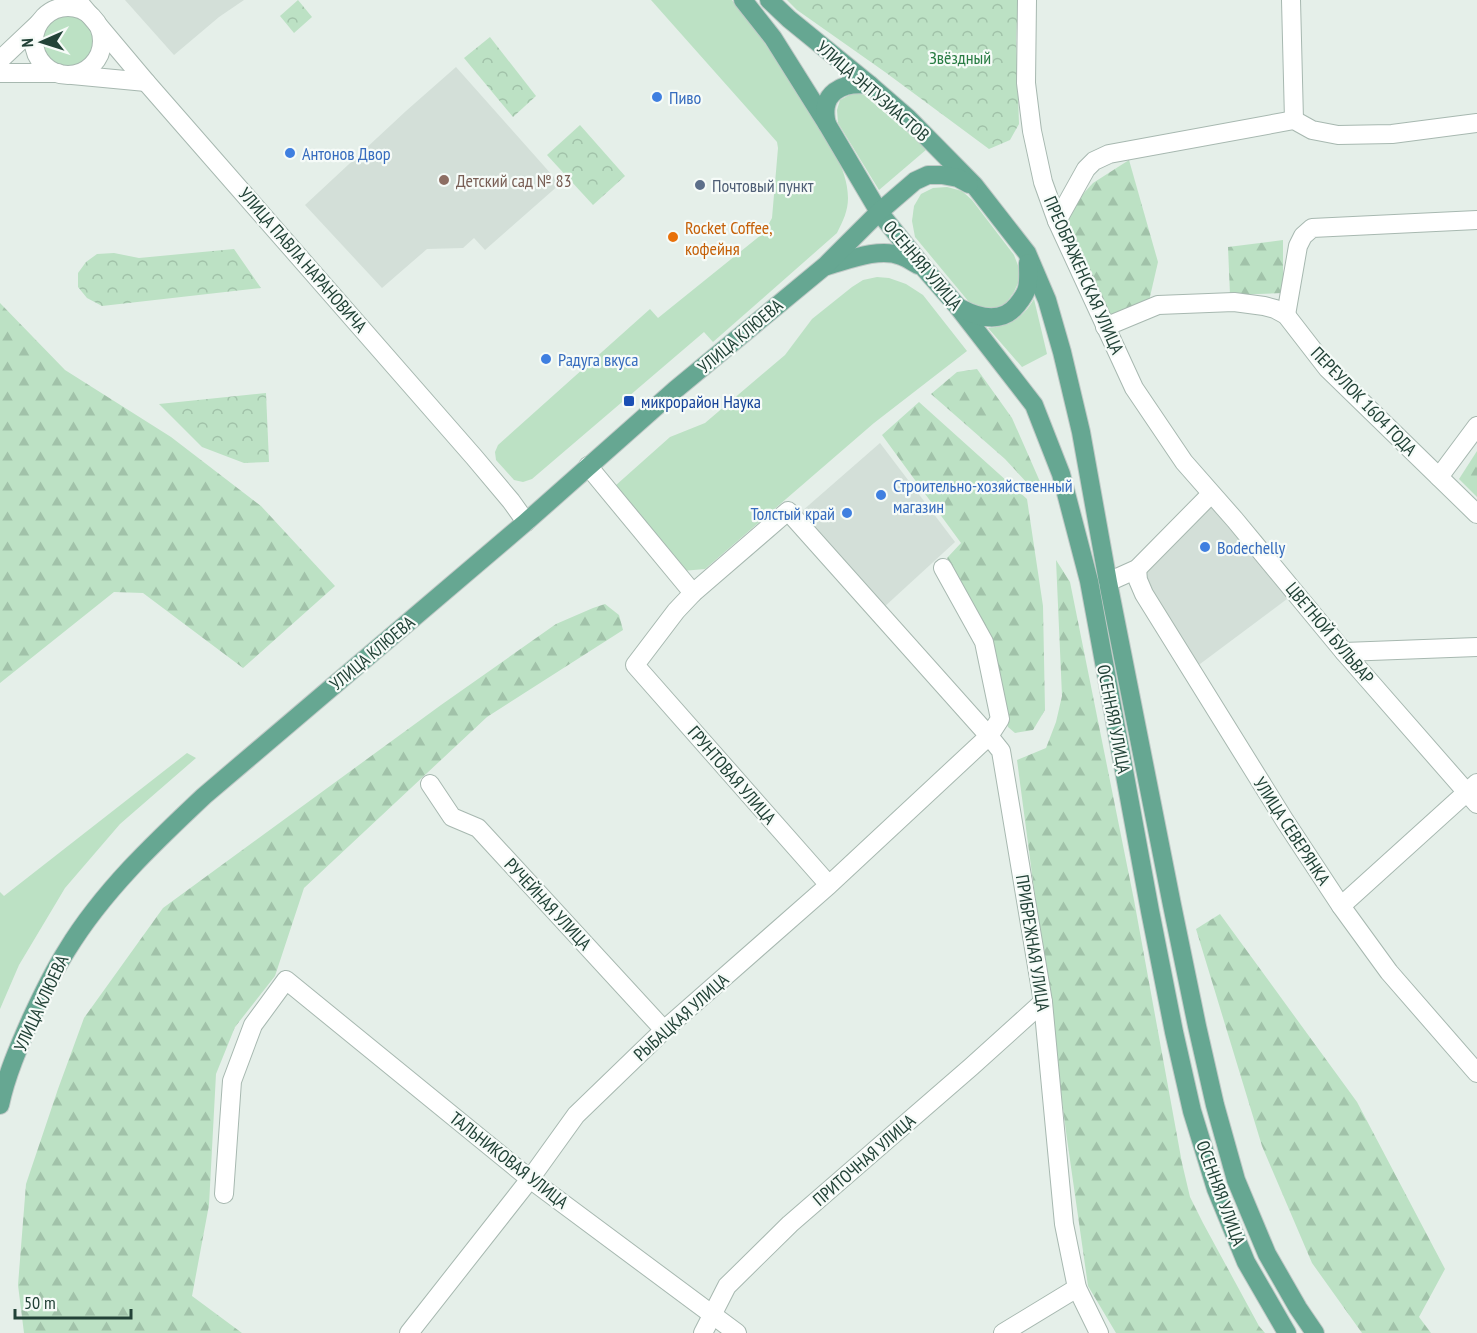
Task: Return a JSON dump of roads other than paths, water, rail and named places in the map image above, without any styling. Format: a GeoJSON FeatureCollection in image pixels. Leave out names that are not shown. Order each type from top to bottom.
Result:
{"type":"FeatureCollection","features":[{"type":"Feature","properties":{"kind":"main road","name":"УЛИЦА ЭНТУЗИАСТОВ"},"geometry":{"type":"LineString","coordinates":[[743,0],[773,38],[844,153]]}},
{"type":"Feature","properties":{"kind":"main road","name":"УЛИЦА ЭНТУЗИАСТОВ"},"geometry":{"type":"LineString","coordinates":[[769,0],[908,118],[974,185]]}},
{"type":"Feature","properties":{"kind":"main road"},"geometry":{"type":"LineString","coordinates":[[827,124],[824,113],[834,90],[848,84],[870,84]]}},
{"type":"Feature","properties":{"kind":"main road","name":"ОСЕННЯЯ УЛИЦА"},"geometry":{"type":"LineString","coordinates":[[844,153],[879,212],[958,307],[1034,405],[1061,474],[1089,581],[1150,911],[1192,1111],[1216,1189],[1246,1262],[1287,1333]]}},
{"type":"Feature","properties":{"kind":"main road","name":"УЛИЦА КЛЮЕВА"},"geometry":{"type":"LineString","coordinates":[[0,1105],[20,1043],[50,980],[73,940],[129,870],[204,796],[526,522],[675,390],[825,266],[879,212],[915,181],[928,175],[942,175],[958,178],[974,185]]}},
{"type":"Feature","properties":{"kind":"main road","name":"ОСЕННЯЯ УЛИЦА"},"geometry":{"type":"LineString","coordinates":[[974,185],[1027,253],[1047,300],[1081,432],[1169,894],[1215,1105],[1236,1180],[1267,1254],[1315,1333]]}},
{"type":"Feature","properties":{"kind":"main road","name":"УЛИЦА КЛЮЕВА"},"geometry":{"type":"LineString","coordinates":[[825,266],[875,253],[887,253],[900,255],[923,267]]}},
{"type":"Feature","properties":{"kind":"main road"},"geometry":{"type":"LineString","coordinates":[[958,307],[974,315],[988,318],[1011,312],[1020,302],[1027,288],[1027,253]]}},
{"type":"Feature","properties":{"kind":"street","name":"УЛИЦА ПАВЛА НАРАНОВИЧА"},"geometry":{"type":"LineString","coordinates":[[77,0],[461,442],[526,522]]}},
{"type":"Feature","properties":{"kind":"street","name":"ПРЕОБРАЖЕНСКАЯ УЛИЦА"},"geometry":{"type":"LineString","coordinates":[[1027,0],[1026,83],[1032,131],[1043,182],[1057,221],[1134,388],[1184,462]]}},
{"type":"Feature","properties":{"kind":"street"},"geometry":{"type":"LineString","coordinates":[[1291,0],[1294,120]]}},
{"type":"Feature","properties":{"kind":"street"},"geometry":{"type":"LineString","coordinates":[[0,60],[49,12],[62,4],[80,9],[97,23],[102,46],[95,62],[81,72],[64,74],[45,66],[36,53],[34,38],[38,24]]}},
{"type":"Feature","properties":{"kind":"street"},"geometry":{"type":"LineString","coordinates":[[0,73],[64,74],[146,82]]}},
{"type":"Feature","properties":{"kind":"street"},"geometry":{"type":"LineString","coordinates":[[1057,221],[1086,169],[1094,161],[1109,154],[1294,120],[1312,130],[1338,135],[1392,134],[1477,123]]}},
{"type":"Feature","properties":{"kind":"street"},"geometry":{"type":"LineString","coordinates":[[1105,327],[1158,305],[1234,302],[1264,306],[1286,315],[1298,246],[1303,236],[1312,228],[1477,220]]}},
{"type":"Feature","properties":{"kind":"street","name":"ПЕРЕУЛОК 1604 ГОДА"},"geometry":{"type":"LineString","coordinates":[[1286,315],[1327,368],[1477,514]]}},
{"type":"Feature","properties":{"kind":"street"},"geometry":{"type":"LineString","coordinates":[[1439,477],[1477,426]]}},
{"type":"Feature","properties":{"kind":"street","name":"ЦВЕТНОЙ БУЛЬВАР"},"geometry":{"type":"LineString","coordinates":[[1184,462],[1344,652],[1474,793]]}},
{"type":"Feature","properties":{"kind":"street"},"geometry":{"type":"LineString","coordinates":[[588,466],[693,593]]}},
{"type":"Feature","properties":{"kind":"street"},"geometry":{"type":"LineString","coordinates":[[1108,582],[1137,569],[1211,494]]}},
{"type":"Feature","properties":{"kind":"street","name":"ПРИБРЕЖНАЯ УЛИЦА"},"geometry":{"type":"LineString","coordinates":[[693,593],[788,511],[1001,751],[1043,1002],[1064,1224],[1077,1288],[1099,1333]]}},
{"type":"Feature","properties":{"kind":"street"},"geometry":{"type":"LineString","coordinates":[[943,568],[984,642],[1000,718],[989,736]]}},
{"type":"Feature","properties":{"kind":"street","name":"УЛИЦА СЕВЕРЯНКА"},"geometry":{"type":"LineString","coordinates":[[1137,569],[1138,580],[1144,594],[1341,906],[1389,972],[1477,1073]]}},
{"type":"Feature","properties":{"kind":"street","name":"ГРУНТОВАЯ УЛИЦА"},"geometry":{"type":"LineString","coordinates":[[693,593],[676,611],[635,665],[829,885]]}},
{"type":"Feature","properties":{"kind":"street"},"geometry":{"type":"LineString","coordinates":[[1344,652],[1477,646]]}},
{"type":"Feature","properties":{"kind":"street","name":"РЫБАЦКАЯ УЛИЦА"},"geometry":{"type":"LineString","coordinates":[[409,1333],[530,1179],[576,1115],[664,1030],[829,885],[989,736]]}},
{"type":"Feature","properties":{"kind":"street","name":"РУЧЕЙНАЯ УЛИЦА"},"geometry":{"type":"LineString","coordinates":[[430,784],[452,817],[478,828],[664,1030]]}},
{"type":"Feature","properties":{"kind":"street"},"geometry":{"type":"LineString","coordinates":[[1341,906],[1474,793]]}},
{"type":"Feature","properties":{"kind":"street","name":"ТАЛЬНИКОВАЯ УЛИЦА"},"geometry":{"type":"LineString","coordinates":[[224,1194],[232,1081],[253,1025],[286,980],[530,1179],[737,1333]]}},
{"type":"Feature","properties":{"kind":"street","name":"ПРИТОЧНАЯ УЛИЦА"},"geometry":{"type":"LineString","coordinates":[[704,1333],[727,1286],[790,1224],[1043,1002]]}},
{"type":"Feature","properties":{"kind":"street"},"geometry":{"type":"LineString","coordinates":[[1003,1333],[1077,1288]]}},
{"type":"Feature","properties":{"kind":"place","name":"Пиво"},"geometry":{"type":"Point","coordinates":[657,97]}},
{"type":"Feature","properties":{"kind":"place","name":"Антонов Двор"},"geometry":{"type":"Point","coordinates":[290,153]}},
{"type":"Feature","properties":{"kind":"place","name":"Детский сад № 83"},"geometry":{"type":"Point","coordinates":[444,180]}},
{"type":"Feature","properties":{"kind":"place","name":"Почтовый пункт"},"geometry":{"type":"Point","coordinates":[700,185]}},
{"type":"Feature","properties":{"kind":"place","name":"Rocket Coffee, кофейня"},"geometry":{"type":"Point","coordinates":[673,237]}},
{"type":"Feature","properties":{"kind":"place","name":"Радуга вкуса"},"geometry":{"type":"Point","coordinates":[546,359]}},
{"type":"Feature","properties":{"kind":"place","name":"микрорайон Наука"},"geometry":{"type":"Point","coordinates":[629,401]}},
{"type":"Feature","properties":{"kind":"place","name":"Строительно-хозяйственный магазин"},"geometry":{"type":"Point","coordinates":[881,495]}},
{"type":"Feature","properties":{"kind":"place","name":"Толстый край"},"geometry":{"type":"Point","coordinates":[847,513]}},
{"type":"Feature","properties":{"kind":"place","name":"Bodechelly"},"geometry":{"type":"Point","coordinates":[1205,547]}},
{"type":"Feature","properties":{"kind":"park label","name":"Звёздный"},"geometry":{"type":"Point","coordinates":[960,57]}}]}
